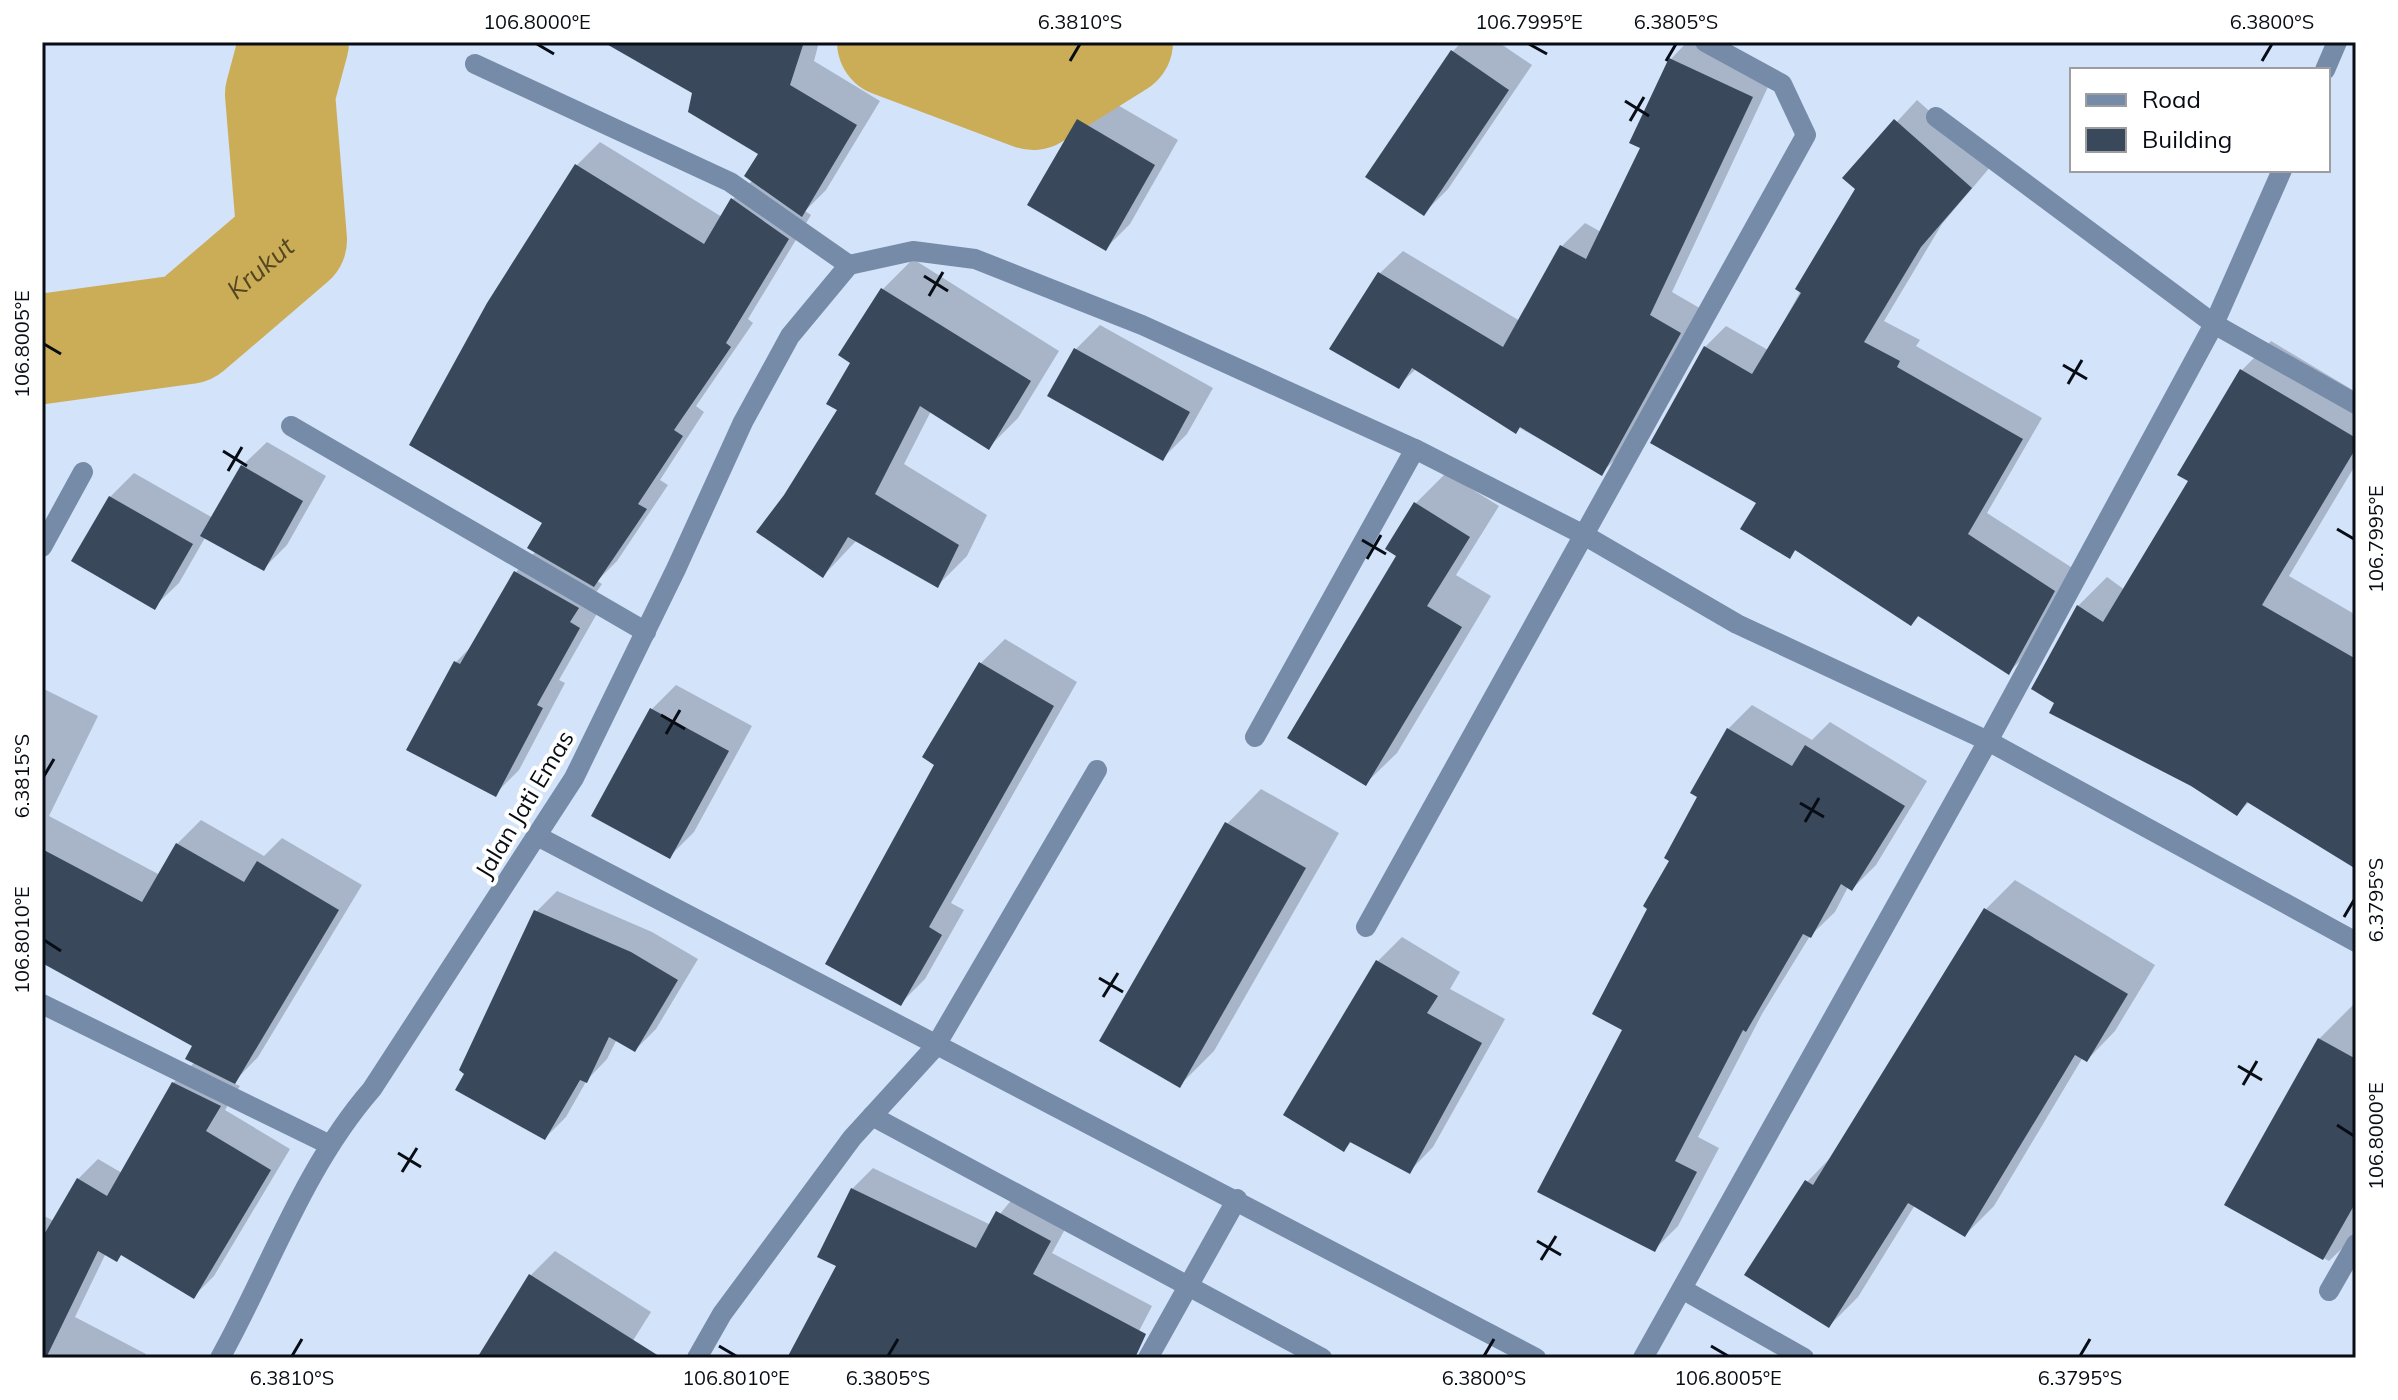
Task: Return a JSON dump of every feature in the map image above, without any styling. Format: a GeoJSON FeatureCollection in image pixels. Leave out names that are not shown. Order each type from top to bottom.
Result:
{"type":"FeatureCollection","features":[{"type":"Feature","properties":{"kind":"street"},"geometry":{"type":"LineString","coordinates":[[1366,927],[1806,135],[1782,84],[1705,42]]}},
{"type":"Feature","properties":{"kind":"street"},"geometry":{"type":"LineString","coordinates":[[2326,68],[2337,42]]}},
{"type":"Feature","properties":{"kind":"street"},"geometry":{"type":"LineString","coordinates":[[475,64],[730,182],[849,265],[913,251],[975,259],[1142,325],[1415,449],[1584,535],[1737,624],[1988,741],[2356,942]]}},
{"type":"Feature","properties":{"kind":"street"},"geometry":{"type":"LineString","coordinates":[[1936,117],[2214,324],[2356,404]]}},
{"type":"Feature","properties":{"kind":"street"},"geometry":{"type":"LineString","coordinates":[[1643,1358],[1988,741],[2214,324],[2281,172]]}},
{"type":"Feature","properties":{"kind":"street","name":"Jalan Jati Emas"},"geometry":{"type":"LineString","coordinates":[[220,1358],[330,1145],[346,1119],[372,1089],[574,778],[646,632],[743,422],[790,336],[849,265]]}},
{"type":"Feature","properties":{"kind":"street"},"geometry":{"type":"LineString","coordinates":[[291,426],[646,632]]}},
{"type":"Feature","properties":{"kind":"street"},"geometry":{"type":"LineString","coordinates":[[1255,737],[1415,449]]}},
{"type":"Feature","properties":{"kind":"street"},"geometry":{"type":"LineString","coordinates":[[42,547],[83,472]]}},
{"type":"Feature","properties":{"kind":"street"},"geometry":{"type":"LineString","coordinates":[[697,1358],[722,1314],[852,1138],[935,1047],[1097,770]]}},
{"type":"Feature","properties":{"kind":"street"},"geometry":{"type":"LineString","coordinates":[[537,836],[935,1047],[1237,1199],[1536,1358]]}},
{"type":"Feature","properties":{"kind":"street"},"geometry":{"type":"LineString","coordinates":[[42,1004],[330,1145]]}},
{"type":"Feature","properties":{"kind":"street"},"geometry":{"type":"LineString","coordinates":[[872,1116],[1322,1358]]}},
{"type":"Feature","properties":{"kind":"street"},"geometry":{"type":"LineString","coordinates":[[1148,1358],[1237,1199]]}},
{"type":"Feature","properties":{"kind":"street"},"geometry":{"type":"LineString","coordinates":[[2329,1291],[2356,1244]]}},
{"type":"Feature","properties":{"kind":"street"},"geometry":{"type":"LineString","coordinates":[[1682,1289],[1804,1358]]}},
{"type":"Feature","properties":{"kind":"building"},"geometry":{"type":"Polygon","coordinates":[[[603,42],[804,42],[790,85],[857,125],[802,217],[744,176],[758,154],[688,112],[692,93],[603,42]]]}},
{"type":"Feature","properties":{"kind":"building"},"geometry":{"type":"Polygon","coordinates":[[[1451,50],[1509,90],[1424,216],[1365,177],[1451,50]]]}},
{"type":"Feature","properties":{"kind":"building"},"geometry":{"type":"Polygon","coordinates":[[[1669,58],[1753,97],[1650,315],[1681,333],[1602,476],[1520,427],[1516,434],[1412,368],[1399,389],[1329,349],[1378,272],[1503,347],[1560,245],[1586,259],[1640,148],[1629,143],[1669,58]]]}},
{"type":"Feature","properties":{"kind":"building"},"geometry":{"type":"Polygon","coordinates":[[[1077,119],[1155,165],[1106,251],[1027,205],[1077,119]]]}},
{"type":"Feature","properties":{"kind":"building"},"geometry":{"type":"Polygon","coordinates":[[[1894,119],[1972,188],[1921,247],[1864,342],[1900,361],[1897,367],[2023,439],[1968,534],[2055,591],[2009,675],[1918,616],[1911,626],[1795,550],[1790,559],[1740,529],[1756,503],[1650,443],[1704,346],[1752,374],[1801,293],[1795,289],[1855,189],[1842,178],[1894,119]]]}},
{"type":"Feature","properties":{"kind":"building"},"geometry":{"type":"Polygon","coordinates":[[[575,164],[704,244],[731,198],[789,239],[726,343],[731,347],[674,430],[683,436],[638,504],[647,509],[594,587],[527,548],[542,523],[409,445],[487,303],[575,164]]]}},
{"type":"Feature","properties":{"kind":"building"},"geometry":{"type":"Polygon","coordinates":[[[881,288],[1031,381],[989,450],[920,406],[875,494],[959,545],[938,588],[848,537],[823,578],[756,532],[784,495],[837,410],[826,404],[850,363],[838,355],[881,288]]]}},
{"type":"Feature","properties":{"kind":"building"},"geometry":{"type":"Polygon","coordinates":[[[1074,348],[1190,412],[1163,461],[1047,396],[1074,348]]]}},
{"type":"Feature","properties":{"kind":"building"},"geometry":{"type":"Polygon","coordinates":[[[2240,369],[2356,438],[2356,448],[2262,605],[2356,659],[2356,869],[2247,802],[2237,816],[2191,786],[2049,713],[2054,703],[2031,689],[2077,605],[2103,622],[2188,481],[2177,475],[2240,369]]]}},
{"type":"Feature","properties":{"kind":"building"},"geometry":{"type":"Polygon","coordinates":[[[241,465],[303,501],[264,571],[200,536],[241,465]]]}},
{"type":"Feature","properties":{"kind":"building"},"geometry":{"type":"Polygon","coordinates":[[[109,496],[193,544],[155,610],[71,561],[109,496]]]}},
{"type":"Feature","properties":{"kind":"building"},"geometry":{"type":"Polygon","coordinates":[[[1414,502],[1470,537],[1427,606],[1462,627],[1366,786],[1287,738],[1396,556],[1385,549],[1414,502]]]}},
{"type":"Feature","properties":{"kind":"building"},"geometry":{"type":"Polygon","coordinates":[[[514,571],[579,608],[570,622],[580,628],[537,705],[543,708],[496,797],[406,750],[454,661],[460,664],[514,571]]]}},
{"type":"Feature","properties":{"kind":"building"},"geometry":{"type":"Polygon","coordinates":[[[979,662],[1054,706],[929,927],[942,935],[901,1006],[825,964],[934,765],[922,757],[979,662]]]}},
{"type":"Feature","properties":{"kind":"building"},"geometry":{"type":"Polygon","coordinates":[[[650,708],[729,751],[670,859],[591,816],[650,708]]]}},
{"type":"Feature","properties":{"kind":"building"},"geometry":{"type":"Polygon","coordinates":[[[1727,728],[1792,766],[1805,745],[1905,806],[1852,891],[1841,884],[1811,938],[1803,934],[1746,1032],[1743,1030],[1675,1161],[1697,1172],[1655,1252],[1537,1192],[1622,1030],[1592,1014],[1647,909],[1643,906],[1669,861],[1664,858],[1697,797],[1690,793],[1727,728]]]}},
{"type":"Feature","properties":{"kind":"building"},"geometry":{"type":"Polygon","coordinates":[[[1225,822],[1306,868],[1180,1088],[1099,1041],[1225,822]]]}},
{"type":"Feature","properties":{"kind":"building"},"geometry":{"type":"Polygon","coordinates":[[[176,843],[244,882],[257,861],[339,910],[235,1084],[185,1059],[192,1046],[42,963],[42,849],[142,902],[176,843]]]}},
{"type":"Feature","properties":{"kind":"building"},"geometry":{"type":"Polygon","coordinates":[[[1984,908],[2128,994],[2087,1062],[2075,1055],[1965,1237],[1908,1203],[1829,1328],[1744,1275],[1805,1180],[1813,1185],[1984,908]]]}},
{"type":"Feature","properties":{"kind":"building"},"geometry":{"type":"Polygon","coordinates":[[[534,910],[631,952],[678,980],[635,1052],[609,1037],[587,1083],[580,1080],[545,1140],[455,1090],[464,1074],[459,1070],[534,910]]]}},
{"type":"Feature","properties":{"kind":"building"},"geometry":{"type":"Polygon","coordinates":[[[1376,960],[1438,996],[1427,1013],[1482,1043],[1410,1174],[1350,1142],[1344,1152],[1283,1115],[1376,960]]]}},
{"type":"Feature","properties":{"kind":"building"},"geometry":{"type":"Polygon","coordinates":[[[2318,1038],[2356,1059],[2356,1202],[2323,1260],[2224,1205],[2318,1038]]]}},
{"type":"Feature","properties":{"kind":"building"},"geometry":{"type":"Polygon","coordinates":[[[172,1082],[221,1106],[206,1131],[271,1170],[194,1299],[121,1255],[117,1262],[98,1251],[46,1358],[42,1358],[42,1238],[77,1178],[107,1196],[172,1082]]]}},
{"type":"Feature","properties":{"kind":"building"},"geometry":{"type":"Polygon","coordinates":[[[851,1188],[976,1248],[996,1211],[1051,1241],[1033,1274],[1146,1334],[1135,1358],[787,1358],[836,1266],[817,1257],[851,1188]]]}},
{"type":"Feature","properties":{"kind":"building"},"geometry":{"type":"Polygon","coordinates":[[[529,1274],[662,1358],[477,1358],[529,1274]]]}},
{"type":"Feature","properties":{"kind":"waterway","name":"Krukut"},"geometry":{"type":"LineString","coordinates":[[42,349],[188,329],[292,240],[280,94],[294,42]]}},
{"type":"Feature","properties":{"kind":"waterway","name":"Krukut"},"geometry":{"type":"LineString","coordinates":[[892,42],[1033,95],[1118,42]]}}]}
